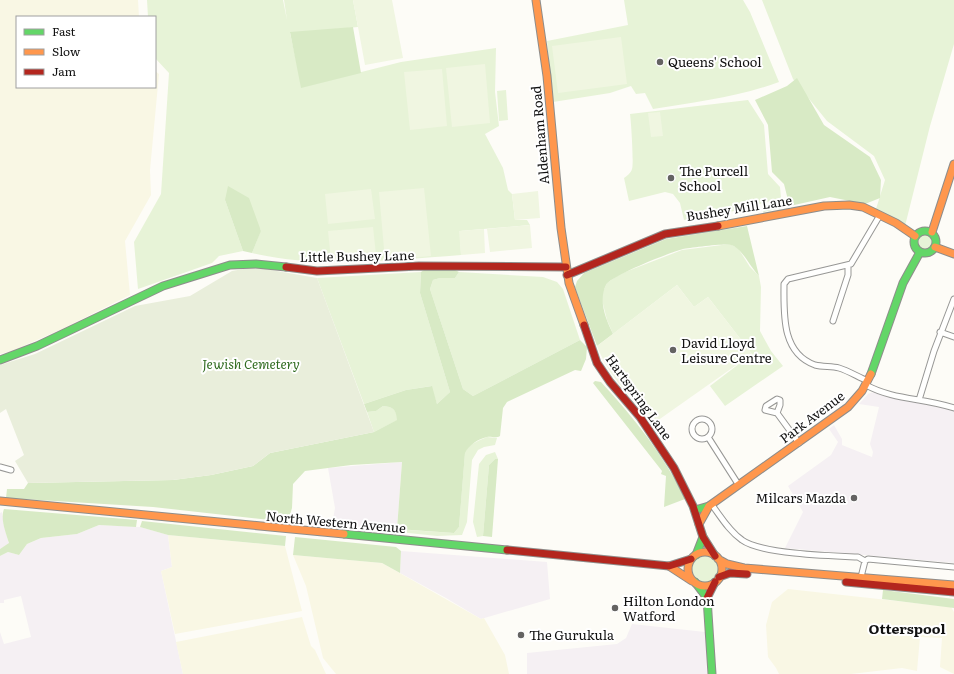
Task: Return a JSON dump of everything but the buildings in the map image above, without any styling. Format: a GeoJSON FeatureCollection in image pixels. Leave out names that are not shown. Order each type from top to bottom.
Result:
{"type":"FeatureCollection","features":[{"type":"Feature","properties":{"kind":"main road","name":"Aldenham Road"},"geometry":{"type":"LineString","coordinates":[[536,0],[547,76],[567,271]]}},
{"type":"Feature","properties":{"kind":"main road"},"geometry":{"type":"LineString","coordinates":[[932,232],[953,168]]}},
{"type":"Feature","properties":{"kind":"main road","name":"Bushey Mill Lane"},"geometry":{"type":"LineString","coordinates":[[567,271],[581,270],[653,238],[678,230],[742,222],[824,206],[849,205],[863,207],[880,215],[915,236]]}},
{"type":"Feature","properties":{"kind":"main road"},"geometry":{"type":"LineString","coordinates":[[923,231],[932,232],[936,238],[935,247],[930,252],[920,252],[914,245],[915,236],[923,231]]}},
{"type":"Feature","properties":{"kind":"main road"},"geometry":{"type":"LineString","coordinates":[[935,247],[954,254]]}},
{"type":"Feature","properties":{"kind":"main road","name":"Park Avenue"},"geometry":{"type":"LineString","coordinates":[[699,524],[710,506],[738,484],[844,410],[856,399],[867,383],[898,296],[913,262],[920,252]]}},
{"type":"Feature","properties":{"kind":"main road","name":"Little Bushey Lane"},"geometry":{"type":"LineString","coordinates":[[0,360],[37,346],[158,288],[204,272],[230,265],[256,264],[317,271],[419,266],[567,271]]}},
{"type":"Feature","properties":{"kind":"main road","name":"Hartspring Lane"},"geometry":{"type":"LineString","coordinates":[[567,271],[597,363],[610,382],[640,417],[674,468],[695,510],[703,537],[717,558]]}},
{"type":"Feature","properties":{"kind":"main road","name":"North Western Avenue"},"geometry":{"type":"LineString","coordinates":[[0,501],[669,566],[693,557]]}},
{"type":"Feature","properties":{"kind":"main road","name":"Park Avenue"},"geometry":{"type":"LineString","coordinates":[[695,510],[710,506]]}},
{"type":"Feature","properties":{"kind":"main road"},"geometry":{"type":"LineString","coordinates":[[703,537],[688,570],[694,582],[707,598]]}},
{"type":"Feature","properties":{"kind":"main road"},"geometry":{"type":"LineString","coordinates":[[693,557],[705,552],[727,564],[744,568],[954,584]]}},
{"type":"Feature","properties":{"kind":"main road"},"geometry":{"type":"LineString","coordinates":[[712,674],[707,598],[717,580],[721,568],[717,558]]}},
{"type":"Feature","properties":{"kind":"main road","name":"North Western Avenue"},"geometry":{"type":"LineString","coordinates":[[669,566],[694,582]]}},
{"type":"Feature","properties":{"kind":"main road"},"geometry":{"type":"LineString","coordinates":[[694,582],[704,585],[730,573],[742,573],[954,592]]}},
{"type":"Feature","properties":{"kind":"street"},"geometry":{"type":"LineString","coordinates":[[880,215],[854,262],[848,265],[786,280],[784,284],[786,329],[796,351],[808,361],[827,367],[838,368],[867,383],[904,398],[942,404],[954,408]]}},
{"type":"Feature","properties":{"kind":"street"},"geometry":{"type":"LineString","coordinates":[[833,321],[848,275],[848,265]]}},
{"type":"Feature","properties":{"kind":"street"},"geometry":{"type":"LineString","coordinates":[[919,400],[940,332],[954,299]]}},
{"type":"Feature","properties":{"kind":"street"},"geometry":{"type":"LineString","coordinates":[[940,332],[954,337]]}},
{"type":"Feature","properties":{"kind":"street"},"geometry":{"type":"LineString","coordinates":[[777,413],[798,443]]}},
{"type":"Feature","properties":{"kind":"street"},"geometry":{"type":"LineString","coordinates":[[707,419],[712,424],[712,431],[708,437],[699,438],[693,434],[692,428],[697,420],[707,419]]}},
{"type":"Feature","properties":{"kind":"street"},"geometry":{"type":"LineString","coordinates":[[708,437],[738,484]]}},
{"type":"Feature","properties":{"kind":"street"},"geometry":{"type":"LineString","coordinates":[[0,467],[11,470]]}},
{"type":"Feature","properties":{"kind":"street"},"geometry":{"type":"LineString","coordinates":[[710,506],[732,531],[742,540],[753,546],[779,551],[858,557],[865,561],[868,559],[954,567]]}},
{"type":"Feature","properties":{"kind":"street"},"geometry":{"type":"LineString","coordinates":[[861,577],[865,561]]}},
{"type":"Feature","properties":{"kind":"shaded area"},"geometry":{"type":"Polygon","coordinates":[[[0,0],[138,0],[139,16],[16,16],[16,88],[156,88],[156,72],[159,74],[150,170],[151,195],[125,241],[130,295],[62,329],[12,351],[0,354],[0,0]]]}},
{"type":"Feature","properties":{"kind":"shaded area"},"geometry":{"type":"Polygon","coordinates":[[[873,392],[905,401],[924,403],[954,411],[954,563],[785,548],[803,512],[788,486],[831,455],[838,442],[829,429],[834,425],[842,439],[842,445],[872,457],[873,452],[870,444],[879,407],[859,404],[868,394],[873,392]]]}},
{"type":"Feature","properties":{"kind":"shaded area"},"geometry":{"type":"Polygon","coordinates":[[[402,462],[397,529],[332,525],[335,508],[328,468],[402,462]]]}},
{"type":"Feature","properties":{"kind":"shaded area"},"geometry":{"type":"Polygon","coordinates":[[[2,512],[9,544],[0,549],[0,513],[2,512]]]}},
{"type":"Feature","properties":{"kind":"shaded area"},"geometry":{"type":"Polygon","coordinates":[[[99,525],[140,527],[168,535],[172,567],[161,571],[183,674],[0,674],[0,632],[4,644],[31,637],[21,596],[4,600],[4,603],[0,603],[0,556],[8,552],[19,555],[27,544],[41,538],[77,534],[99,525]]]}},
{"type":"Feature","properties":{"kind":"shaded area"},"geometry":{"type":"Polygon","coordinates":[[[168,535],[285,546],[302,611],[175,634],[161,571],[172,567],[168,535]]]}},
{"type":"Feature","properties":{"kind":"shaded area"},"geometry":{"type":"Polygon","coordinates":[[[401,551],[547,562],[550,599],[481,619],[400,573],[401,551]]]}},
{"type":"Feature","properties":{"kind":"shaded area"},"geometry":{"type":"Polygon","coordinates":[[[293,555],[382,563],[481,619],[484,618],[505,655],[509,674],[336,674],[323,658],[306,586],[293,555]]]}},
{"type":"Feature","properties":{"kind":"shaded area"},"geometry":{"type":"Polygon","coordinates":[[[788,589],[951,607],[954,612],[954,674],[940,667],[942,638],[920,637],[917,671],[902,668],[851,674],[779,674],[768,657],[766,625],[772,602],[788,589]]]}},
{"type":"Feature","properties":{"kind":"shaded area"},"geometry":{"type":"Polygon","coordinates":[[[302,617],[311,646],[315,650],[326,674],[183,674],[176,642],[302,617]]]}},
{"type":"Feature","properties":{"kind":"shaded area"},"geometry":{"type":"Polygon","coordinates":[[[632,624],[705,632],[707,674],[527,674],[527,653],[617,644],[626,638],[632,624]]]}},
{"type":"Feature","properties":{"kind":"green space"},"geometry":{"type":"Polygon","coordinates":[[[147,0],[283,0],[287,20],[284,0],[353,0],[358,27],[290,33],[302,87],[401,62],[496,48],[495,92],[499,126],[485,134],[503,168],[508,190],[512,194],[515,220],[527,220],[530,225],[460,231],[461,255],[383,261],[303,261],[252,253],[261,230],[225,200],[243,251],[219,256],[212,263],[138,289],[134,242],[161,194],[169,73],[156,59],[156,16],[148,16],[147,0]]]}},
{"type":"Feature","properties":{"kind":"green space"},"geometry":{"type":"Polygon","coordinates":[[[353,0],[392,0],[403,58],[365,65],[353,0]]]}},
{"type":"Feature","properties":{"kind":"green space","name":"Queens' School"},"geometry":{"type":"Polygon","coordinates":[[[624,0],[743,0],[750,12],[779,82],[748,92],[653,109],[645,93],[636,94],[631,86],[610,93],[553,102],[547,41],[628,25],[624,0]]]}},
{"type":"Feature","properties":{"kind":"green space"},"geometry":{"type":"Polygon","coordinates":[[[762,0],[954,0],[954,44],[930,126],[905,226],[876,209],[885,180],[874,156],[827,121],[793,79],[762,0]]]}},
{"type":"Feature","properties":{"kind":"green space"},"geometry":{"type":"Polygon","coordinates":[[[353,27],[361,73],[301,88],[290,32],[353,27]]]}},
{"type":"Feature","properties":{"kind":"green space"},"geometry":{"type":"Polygon","coordinates":[[[621,37],[627,84],[558,93],[552,46],[621,37]]]}},
{"type":"Feature","properties":{"kind":"green space"},"geometry":{"type":"Polygon","coordinates":[[[485,64],[490,123],[452,127],[446,68],[485,64]]]}},
{"type":"Feature","properties":{"kind":"green space"},"geometry":{"type":"Polygon","coordinates":[[[442,69],[447,126],[410,130],[404,72],[442,69]]]}},
{"type":"Feature","properties":{"kind":"green space"},"geometry":{"type":"Polygon","coordinates":[[[797,78],[824,125],[870,157],[881,180],[880,198],[865,204],[830,197],[763,212],[766,207],[788,200],[784,184],[772,172],[768,125],[755,100],[787,86],[797,78]]]}},
{"type":"Feature","properties":{"kind":"green space"},"geometry":{"type":"Polygon","coordinates":[[[506,90],[508,120],[499,121],[497,91],[506,90]]]}},
{"type":"Feature","properties":{"kind":"green space"},"geometry":{"type":"Polygon","coordinates":[[[748,100],[764,125],[768,174],[780,187],[781,198],[734,211],[684,220],[680,203],[673,194],[665,192],[629,201],[624,178],[631,172],[633,165],[630,114],[748,100]]]}},
{"type":"Feature","properties":{"kind":"green space"},"geometry":{"type":"Polygon","coordinates":[[[660,112],[663,136],[651,137],[648,113],[660,112]]]}},
{"type":"Feature","properties":{"kind":"green space"},"geometry":{"type":"Polygon","coordinates":[[[228,186],[249,198],[261,231],[252,253],[243,251],[225,200],[228,186]]]}},
{"type":"Feature","properties":{"kind":"green space"},"geometry":{"type":"Polygon","coordinates":[[[424,188],[431,256],[385,260],[379,192],[424,188]]]}},
{"type":"Feature","properties":{"kind":"green space"},"geometry":{"type":"Polygon","coordinates":[[[371,189],[375,219],[328,224],[325,194],[371,189]]]}},
{"type":"Feature","properties":{"kind":"green space"},"geometry":{"type":"Polygon","coordinates":[[[538,191],[540,218],[515,220],[512,194],[538,191]]]}},
{"type":"Feature","properties":{"kind":"green space"},"geometry":{"type":"Polygon","coordinates":[[[530,225],[532,248],[490,252],[487,229],[530,225]]]}},
{"type":"Feature","properties":{"kind":"green space"},"geometry":{"type":"Polygon","coordinates":[[[747,226],[759,276],[742,254],[731,245],[683,249],[642,265],[618,276],[606,285],[603,304],[613,334],[597,346],[575,287],[577,281],[584,273],[666,239],[747,226]]]}},
{"type":"Feature","properties":{"kind":"green space"},"geometry":{"type":"Polygon","coordinates":[[[373,227],[376,255],[331,260],[328,231],[373,227]]]}},
{"type":"Feature","properties":{"kind":"green space"},"geometry":{"type":"Polygon","coordinates":[[[484,229],[485,253],[461,255],[459,231],[484,229]]]}},
{"type":"Feature","properties":{"kind":"green space"},"geometry":{"type":"Polygon","coordinates":[[[925,232],[931,235],[934,241],[931,247],[925,250],[919,247],[916,241],[919,235],[925,232]]]}},
{"type":"Feature","properties":{"kind":"green space"},"geometry":{"type":"Polygon","coordinates":[[[730,244],[738,248],[750,267],[759,276],[761,287],[760,331],[771,351],[783,366],[725,406],[710,386],[752,354],[708,297],[694,307],[677,285],[613,334],[607,320],[601,296],[607,283],[620,274],[682,250],[730,244]]]}},
{"type":"Feature","properties":{"kind":"green space","name":"Jewish Cemetery"},"geometry":{"type":"Polygon","coordinates":[[[254,267],[317,278],[374,432],[270,453],[253,466],[211,475],[173,480],[28,483],[15,461],[24,455],[6,409],[0,413],[0,365],[35,354],[135,306],[190,296],[232,271],[254,267]]]}},
{"type":"Feature","properties":{"kind":"green space"},"geometry":{"type":"Polygon","coordinates":[[[424,270],[455,270],[459,272],[455,278],[440,278],[433,280],[430,289],[463,389],[473,396],[580,340],[587,347],[586,359],[581,371],[575,370],[507,402],[503,408],[500,436],[480,439],[471,445],[467,450],[465,453],[459,527],[454,533],[397,529],[402,462],[351,465],[305,471],[293,484],[292,508],[288,522],[153,507],[6,498],[7,489],[24,489],[28,483],[173,480],[211,475],[253,466],[270,453],[374,432],[397,420],[396,413],[392,408],[383,406],[376,411],[367,412],[364,404],[406,390],[432,386],[437,404],[450,392],[420,293],[421,272],[424,270]]]}},
{"type":"Feature","properties":{"kind":"green space"},"geometry":{"type":"Polygon","coordinates":[[[421,272],[420,293],[450,392],[437,404],[431,386],[406,390],[364,404],[317,278],[421,272]]]}},
{"type":"Feature","properties":{"kind":"green space"},"geometry":{"type":"Polygon","coordinates":[[[459,272],[543,277],[557,282],[563,289],[580,340],[473,396],[463,389],[430,289],[433,280],[440,278],[455,278],[459,272]]]}},
{"type":"Feature","properties":{"kind":"green space","name":"David Lloyd Leisure Centre"},"geometry":{"type":"Polygon","coordinates":[[[677,285],[694,307],[708,297],[752,354],[657,421],[622,387],[608,368],[597,346],[677,285]]]}},
{"type":"Feature","properties":{"kind":"green space"},"geometry":{"type":"Polygon","coordinates":[[[595,381],[601,382],[648,438],[668,467],[685,499],[664,507],[666,476],[661,474],[662,471],[593,383],[595,381]]]}},
{"type":"Feature","properties":{"kind":"green space"},"geometry":{"type":"Polygon","coordinates":[[[383,406],[394,409],[398,420],[374,432],[367,412],[376,411],[383,406]]]}},
{"type":"Feature","properties":{"kind":"green space"},"geometry":{"type":"Polygon","coordinates":[[[487,437],[497,438],[495,445],[478,450],[472,460],[467,522],[462,535],[437,536],[380,530],[379,528],[454,533],[459,527],[465,452],[472,444],[487,437]]]}},
{"type":"Feature","properties":{"kind":"green space"},"geometry":{"type":"Polygon","coordinates":[[[495,452],[498,459],[495,459],[489,465],[483,536],[477,537],[473,522],[479,464],[486,455],[495,452]]]}},
{"type":"Feature","properties":{"kind":"green space"},"geometry":{"type":"Polygon","coordinates":[[[495,459],[498,459],[492,537],[483,536],[489,465],[495,459]]]}},
{"type":"Feature","properties":{"kind":"green space"},"geometry":{"type":"Polygon","coordinates":[[[4,509],[137,520],[136,527],[99,525],[77,534],[41,538],[27,544],[19,555],[8,552],[0,556],[0,549],[9,543],[3,522],[4,509]]]}},
{"type":"Feature","properties":{"kind":"green space"},"geometry":{"type":"Polygon","coordinates":[[[142,521],[286,536],[285,546],[168,535],[140,527],[142,521]]]}},
{"type":"Feature","properties":{"kind":"green space"},"geometry":{"type":"Polygon","coordinates":[[[295,537],[396,547],[401,551],[400,573],[382,563],[293,555],[295,537]]]}},
{"type":"Feature","properties":{"kind":"green space"},"geometry":{"type":"Polygon","coordinates":[[[705,556],[714,560],[718,569],[714,578],[705,582],[696,578],[692,569],[696,560],[705,556]]]}},
{"type":"Feature","properties":{"kind":"green space"},"geometry":{"type":"Polygon","coordinates":[[[883,590],[954,599],[954,608],[882,599],[883,590]]]}},
{"type":"Feature","properties":{"kind":"traffic: fast"},"geometry":{"type":"LineString","coordinates":[[925,231],[933,234],[936,242],[933,250],[925,253],[917,250],[914,242],[917,234],[925,231]]}},
{"type":"Feature","properties":{"kind":"traffic: fast"},"geometry":{"type":"LineString","coordinates":[[871,374],[903,283],[920,252]]}},
{"type":"Feature","properties":{"kind":"traffic: fast"},"geometry":{"type":"LineString","coordinates":[[0,360],[37,346],[163,286],[230,265],[256,264],[286,267]]}},
{"type":"Feature","properties":{"kind":"traffic: fast"},"geometry":{"type":"LineString","coordinates":[[695,510],[709,506]]}},
{"type":"Feature","properties":{"kind":"traffic: fast"},"geometry":{"type":"LineString","coordinates":[[344,534],[507,550]]}},
{"type":"Feature","properties":{"kind":"traffic: fast"},"geometry":{"type":"LineString","coordinates":[[696,555],[703,537]]}},
{"type":"Feature","properties":{"kind":"traffic: fast"},"geometry":{"type":"LineString","coordinates":[[695,582],[707,598],[712,674]]}},
{"type":"Feature","properties":{"kind":"traffic: slow"},"geometry":{"type":"LineString","coordinates":[[536,0],[547,76],[561,228],[569,283],[584,325]]}},
{"type":"Feature","properties":{"kind":"traffic: slow"},"geometry":{"type":"LineString","coordinates":[[932,232],[954,164]]}},
{"type":"Feature","properties":{"kind":"traffic: slow"},"geometry":{"type":"LineString","coordinates":[[718,226],[824,206],[849,205],[863,207],[896,223],[915,236]]}},
{"type":"Feature","properties":{"kind":"traffic: slow"},"geometry":{"type":"LineString","coordinates":[[935,247],[954,254]]}},
{"type":"Feature","properties":{"kind":"traffic: slow"},"geometry":{"type":"LineString","coordinates":[[699,524],[709,506],[848,407],[862,391],[871,374]]}},
{"type":"Feature","properties":{"kind":"traffic: slow"},"geometry":{"type":"LineString","coordinates":[[0,501],[344,534]]}},
{"type":"Feature","properties":{"kind":"traffic: slow"},"geometry":{"type":"LineString","coordinates":[[705,552],[717,557],[722,569],[717,581],[705,586],[693,581],[688,569],[693,557],[705,552]]}},
{"type":"Feature","properties":{"kind":"traffic: slow"},"geometry":{"type":"LineString","coordinates":[[718,559],[727,564],[744,568],[954,585]]}},
{"type":"Feature","properties":{"kind":"traffic: slow"},"geometry":{"type":"LineString","coordinates":[[669,566],[692,581]]}},
{"type":"Feature","properties":{"kind":"traffic: jam"},"geometry":{"type":"LineString","coordinates":[[567,275],[665,234],[718,226]]}},
{"type":"Feature","properties":{"kind":"traffic: jam"},"geometry":{"type":"LineString","coordinates":[[286,267],[317,271],[419,266],[566,267]]}},
{"type":"Feature","properties":{"kind":"traffic: jam"},"geometry":{"type":"LineString","coordinates":[[584,325],[597,363],[610,382],[640,417],[674,468],[693,506],[703,537],[715,556]]}},
{"type":"Feature","properties":{"kind":"traffic: jam"},"geometry":{"type":"LineString","coordinates":[[507,550],[669,566],[691,559]]}},
{"type":"Feature","properties":{"kind":"traffic: jam"},"geometry":{"type":"LineString","coordinates":[[719,577],[730,573],[747,574]]}},
{"type":"Feature","properties":{"kind":"traffic: jam"},"geometry":{"type":"LineString","coordinates":[[707,598],[715,582]]}},
{"type":"Feature","properties":{"kind":"traffic: jam"},"geometry":{"type":"LineString","coordinates":[[846,582],[954,592]]}},
{"type":"Feature","properties":{"kind":"place","name":"Queens' School"},"geometry":{"type":"Point","coordinates":[660,62]}},
{"type":"Feature","properties":{"kind":"place","name":"The Purcell School"},"geometry":{"type":"Point","coordinates":[671,178]}},
{"type":"Feature","properties":{"kind":"place","name":"David Lloyd Leisure Centre"},"geometry":{"type":"Point","coordinates":[673,350]}},
{"type":"Feature","properties":{"kind":"place","name":"Milcars Mazda"},"geometry":{"type":"Point","coordinates":[854,498]}},
{"type":"Feature","properties":{"kind":"place","name":"Hilton London Watford"},"geometry":{"type":"Point","coordinates":[615,608]}},
{"type":"Feature","properties":{"kind":"place","name":"The Gurukula"},"geometry":{"type":"Point","coordinates":[521,635]}},
{"type":"Feature","properties":{"kind":"district","name":"Otterspool"},"geometry":{"type":"Point","coordinates":[907,629]}}]}
